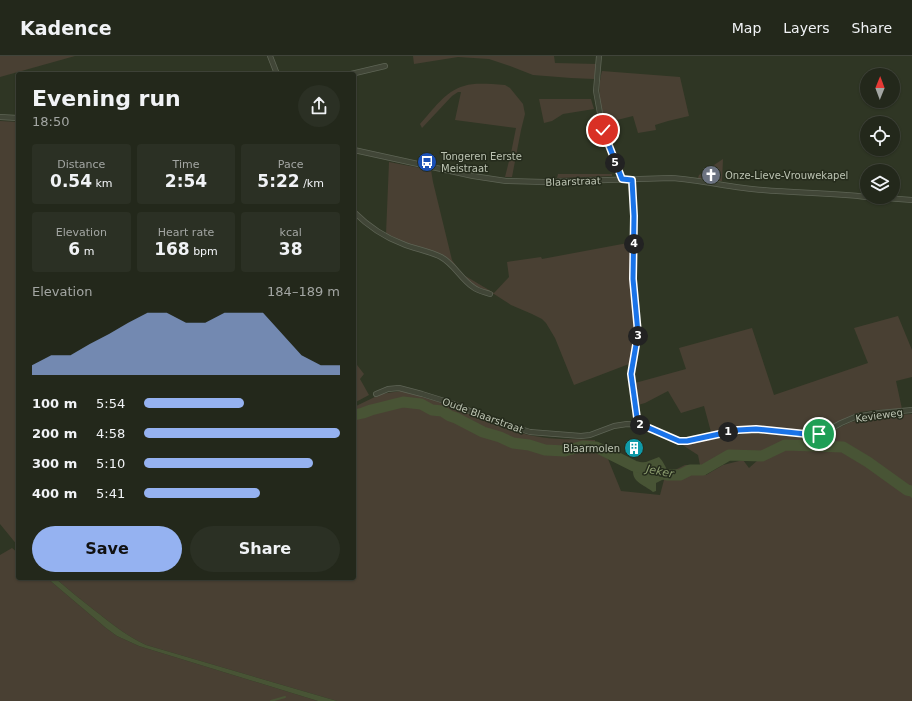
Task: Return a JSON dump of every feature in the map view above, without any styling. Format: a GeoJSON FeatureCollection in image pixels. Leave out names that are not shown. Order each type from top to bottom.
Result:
{"type":"FeatureCollection","features":[{"type":"Feature","properties":{"kind":"street"},"geometry":{"type":"LineString","coordinates":[[270,56],[276,72]]}},
{"type":"Feature","properties":{"kind":"street"},"geometry":{"type":"LineString","coordinates":[[599,56],[596,91],[598,107],[603,130],[622,179]]}},
{"type":"Feature","properties":{"kind":"street"},"geometry":{"type":"LineString","coordinates":[[356,73],[385,66]]}},
{"type":"Feature","properties":{"kind":"street"},"geometry":{"type":"LineString","coordinates":[[0,117],[16,118]]}},
{"type":"Feature","properties":{"kind":"street","name":"Blaarstraat"},"geometry":{"type":"LineString","coordinates":[[356,150],[473,176],[506,181],[545,182],[671,178],[762,190],[860,196]]}},
{"type":"Feature","properties":{"kind":"street"},"geometry":{"type":"LineString","coordinates":[[632,180],[634,216],[633,279],[638,333],[631,374],[638,425]]}},
{"type":"Feature","properties":{"kind":"street"},"geometry":{"type":"LineString","coordinates":[[900,199],[912,200]]}},
{"type":"Feature","properties":{"kind":"street"},"geometry":{"type":"LineString","coordinates":[[356,214],[377,232],[441,257],[449,263],[471,286],[477,290],[490,294]]}},
{"type":"Feature","properties":{"kind":"street","name":"Oude Blaarstraat"},"geometry":{"type":"LineString","coordinates":[[376,394],[388,389],[399,388],[451,403],[489,419],[530,432],[590,436],[614,426],[627,424],[638,425]]}},
{"type":"Feature","properties":{"kind":"street","name":"Kevieweg"},"geometry":{"type":"LineString","coordinates":[[638,425],[649,428],[679,441],[687,441],[738,430],[756,429],[819,434],[856,417],[912,410]]}},
{"type":"Feature","properties":{"kind":"shaded area"},"geometry":{"type":"Polygon","coordinates":[[[0,56],[75,56],[16,72],[0,77],[0,56]]]}},
{"type":"Feature","properties":{"kind":"shaded area"},"geometry":{"type":"Polygon","coordinates":[[[413,56],[554,56],[555,63],[597,64],[594,79],[571,78],[533,75],[489,59],[458,57],[414,64],[413,56]]]}},
{"type":"Feature","properties":{"kind":"shaded area"},"geometry":{"type":"Polygon","coordinates":[[[602,71],[680,77],[689,116],[655,125],[656,130],[638,133],[633,116],[605,123],[600,97],[600,78],[602,71]]]}},
{"type":"Feature","properties":{"kind":"shaded area"},"geometry":{"type":"Polygon","coordinates":[[[471,84],[505,85],[510,88],[523,104],[525,114],[512,177],[505,177],[516,128],[455,120],[461,92],[458,92],[452,96],[422,128],[420,124],[445,97],[457,88],[471,84]]]}},
{"type":"Feature","properties":{"kind":"shaded area"},"geometry":{"type":"Polygon","coordinates":[[[539,99],[591,99],[594,109],[563,114],[552,121],[544,123],[539,99]]]}},
{"type":"Feature","properties":{"kind":"shaded area"},"geometry":{"type":"Polygon","coordinates":[[[0,121],[16,122],[16,544],[0,524],[0,121]]]}},
{"type":"Feature","properties":{"kind":"shaded area"},"geometry":{"type":"Polygon","coordinates":[[[723,159],[722,181],[701,180],[698,178],[699,175],[723,159]]]}},
{"type":"Feature","properties":{"kind":"shaded area"},"geometry":{"type":"Polygon","coordinates":[[[389,162],[431,170],[452,260],[462,274],[494,293],[509,277],[507,262],[541,257],[542,259],[633,242],[636,321],[633,350],[629,364],[574,385],[555,338],[542,319],[511,305],[494,294],[471,284],[450,261],[386,234],[389,162]]]}},
{"type":"Feature","properties":{"kind":"shaded area"},"geometry":{"type":"Polygon","coordinates":[[[558,174],[612,174],[612,176],[557,178],[558,174]]]}},
{"type":"Feature","properties":{"kind":"shaded area"},"geometry":{"type":"Polygon","coordinates":[[[898,316],[912,350],[912,377],[896,381],[902,409],[861,412],[852,415],[822,431],[748,426],[711,432],[704,406],[681,413],[668,391],[638,405],[635,383],[686,369],[679,348],[752,328],[774,395],[868,363],[854,328],[898,316]]]}},
{"type":"Feature","properties":{"kind":"shaded area"},"geometry":{"type":"Polygon","coordinates":[[[356,364],[364,374],[360,379],[369,395],[356,402],[356,364]]]}},
{"type":"Feature","properties":{"kind":"shaded area"},"geometry":{"type":"Polygon","coordinates":[[[401,391],[448,405],[501,427],[523,434],[549,438],[595,440],[596,451],[608,459],[621,491],[660,495],[664,480],[668,477],[671,478],[672,474],[669,473],[685,465],[700,465],[698,455],[681,444],[748,433],[815,437],[824,435],[851,422],[886,416],[912,414],[912,701],[337,701],[146,645],[113,625],[57,580],[356,580],[356,406],[381,394],[401,391]],[[782,443],[768,452],[748,452],[739,458],[729,460],[724,463],[714,459],[702,466],[706,475],[723,465],[743,460],[749,468],[758,460],[771,456],[772,454],[786,448],[782,443]]]}},
{"type":"Feature","properties":{"kind":"shaded area"},"geometry":{"type":"Polygon","coordinates":[[[12,548],[16,551],[16,580],[49,580],[117,636],[139,646],[318,701],[0,701],[0,555],[12,548]]]}},
{"type":"Feature","properties":{"kind":"water"},"geometry":{"type":"Polygon","coordinates":[[[599,446],[633,461],[634,462],[631,469],[597,451],[599,446]]]}},
{"type":"Feature","properties":{"kind":"water"},"geometry":{"type":"Polygon","coordinates":[[[659,457],[669,473],[672,474],[671,478],[668,477],[656,483],[656,491],[653,492],[640,484],[634,478],[633,469],[635,463],[646,462],[659,457]]]}},
{"type":"Feature","properties":{"kind":"water"},"geometry":{"type":"Polygon","coordinates":[[[49,580],[57,580],[113,625],[146,645],[337,701],[318,701],[139,646],[117,636],[49,580]]]}},
{"type":"Feature","properties":{"kind":"waterway","name":"Jeker"},"geometry":{"type":"LineString","coordinates":[[356,415],[403,402],[421,404],[432,410],[442,411],[483,432],[513,443],[529,445],[545,450],[565,451],[583,446],[596,447],[634,466],[667,475],[680,475],[690,470],[703,470],[729,455],[762,456],[785,445],[843,447],[868,462],[907,490],[912,491]]}},
{"type":"Feature","properties":{"kind":"waterway","name":"Jeker"},"geometry":{"type":"LineString","coordinates":[[907,490],[912,497]]}},
{"type":"Feature","properties":{"kind":"waterway"},"geometry":{"type":"LineString","coordinates":[[271,701],[285,697]]}},
{"type":"Feature","properties":{"kind":"place","name":"Tongeren Eerste Meistraat"},"geometry":{"type":"Point","coordinates":[427,162]}},
{"type":"Feature","properties":{"kind":"place","name":"Onze-Lieve-Vrouwekapel"},"geometry":{"type":"Point","coordinates":[711,175]}},
{"type":"Feature","properties":{"kind":"place","name":"Blaarmolen"},"geometry":{"type":"Point","coordinates":[634,448]}},
{"type":"Feature","properties":{"kind":"route"},"geometry":{"type":"LineString","coordinates":[[603,130],[622,179],[632,180],[634,216],[633,279],[638,333],[631,374],[638,425],[649,428],[679,441],[687,441],[738,430],[756,429],[819,434]]}}]}
